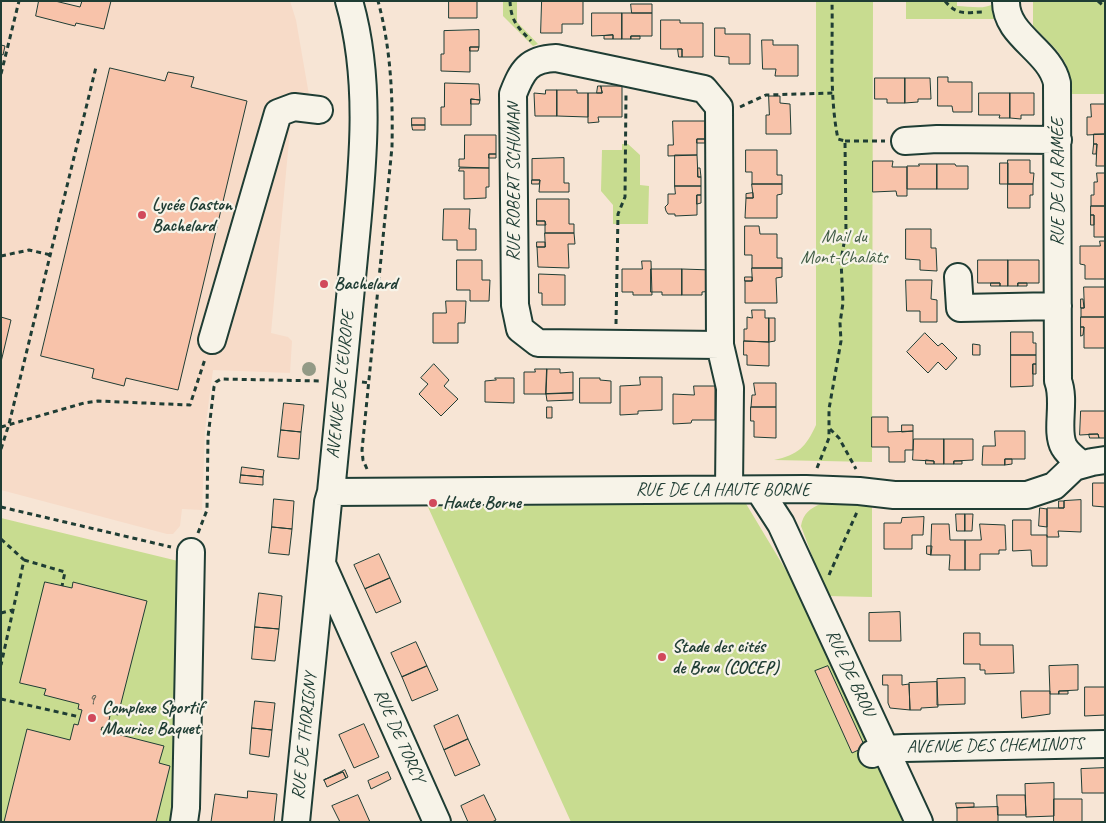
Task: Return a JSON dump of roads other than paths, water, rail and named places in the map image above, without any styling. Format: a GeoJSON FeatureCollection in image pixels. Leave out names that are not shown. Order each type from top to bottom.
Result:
{"type":"FeatureCollection","features":[{"type":"Feature","properties":{"kind":"street","name":"AVENUE DE L'EUROPE"},"geometry":{"type":"LineString","coordinates":[[313,650],[342,382],[364,132],[364,101],[360,61],[348,1]]}},
{"type":"Feature","properties":{"kind":"street","name":"RUE DE LA RAMÉE"},"geometry":{"type":"LineString","coordinates":[[1005,4],[1012,24],[1048,62],[1055,73],[1057,83],[1058,382],[1062,390],[1061,437],[1063,446],[1093,462]]}},
{"type":"Feature","properties":{"kind":"street","name":"RUE ROBERT SCHUMAN"},"geometry":{"type":"LineString","coordinates":[[545,58],[556,58],[704,89],[719,108],[720,345],[538,343],[520,329],[514,305],[513,94],[521,73],[536,61],[545,58]]}},
{"type":"Feature","properties":{"kind":"street"},"geometry":{"type":"LineString","coordinates":[[212,340],[278,113],[294,107],[319,110]]}},
{"type":"Feature","properties":{"kind":"street"},"geometry":{"type":"LineString","coordinates":[[905,141],[1058,140]]}},
{"type":"Feature","properties":{"kind":"street"},"geometry":{"type":"LineString","coordinates":[[958,277],[960,308],[1058,306]]}},
{"type":"Feature","properties":{"kind":"street"},"geometry":{"type":"LineString","coordinates":[[720,345],[730,388],[729,490]]}},
{"type":"Feature","properties":{"kind":"street","name":"RUE DE LA RAMÉE"},"geometry":{"type":"LineString","coordinates":[[1043,489],[1053,468],[1052,391],[1058,382]]}},
{"type":"Feature","properties":{"kind":"street","name":"RUE DE LA HAUTE BORNE"},"geometry":{"type":"LineString","coordinates":[[331,492],[793,489],[859,491],[894,495],[1027,495],[1054,486],[1074,467],[1093,462]]}},
{"type":"Feature","properties":{"kind":"street"},"geometry":{"type":"LineString","coordinates":[[781,524],[793,489]]}},
{"type":"Feature","properties":{"kind":"street","name":"RUE DE BROU"},"geometry":{"type":"LineString","coordinates":[[758,490],[781,524],[878,752],[918,822]]}},
{"type":"Feature","properties":{"kind":"street"},"geometry":{"type":"LineString","coordinates":[[184,822],[186,808],[191,552]]}},
{"type":"Feature","properties":{"kind":"street","name":"RUE DE TORCY"},"geometry":{"type":"LineString","coordinates":[[322,563],[351,645]]}},
{"type":"Feature","properties":{"kind":"street","name":"RUE DE TORCY"},"geometry":{"type":"LineString","coordinates":[[320,590],[351,645],[437,822]]}},
{"type":"Feature","properties":{"kind":"street"},"geometry":{"type":"LineString","coordinates":[[313,650],[323,643],[351,645]]}},
{"type":"Feature","properties":{"kind":"street","name":"RUE DE THORIGNY"},"geometry":{"type":"LineString","coordinates":[[296,822],[313,650]]}},
{"type":"Feature","properties":{"kind":"street","name":"AVENUE DES CHEMINOTS"},"geometry":{"type":"LineString","coordinates":[[878,752],[1105,744]]}},
{"type":"Feature","properties":{"kind":"place","name":"Lycée Gaston Bachelard"},"geometry":{"type":"Point","coordinates":[142,215]}},
{"type":"Feature","properties":{"kind":"place","name":"Bachelard"},"geometry":{"type":"Point","coordinates":[324,284]}},
{"type":"Feature","properties":{"kind":"place","name":"Haute Borne"},"geometry":{"type":"Point","coordinates":[433,503]}},
{"type":"Feature","properties":{"kind":"place","name":"Stade des cités de Brou (COCEP)"},"geometry":{"type":"Point","coordinates":[662,657]}},
{"type":"Feature","properties":{"kind":"place","name":"Complexe Sportif Maurice Baquet"},"geometry":{"type":"Point","coordinates":[92,718]}},
{"type":"Feature","properties":{"kind":"park label","name":"Mail du Mont-Chalâts"},"geometry":{"type":"Point","coordinates":[844,247]}}]}
